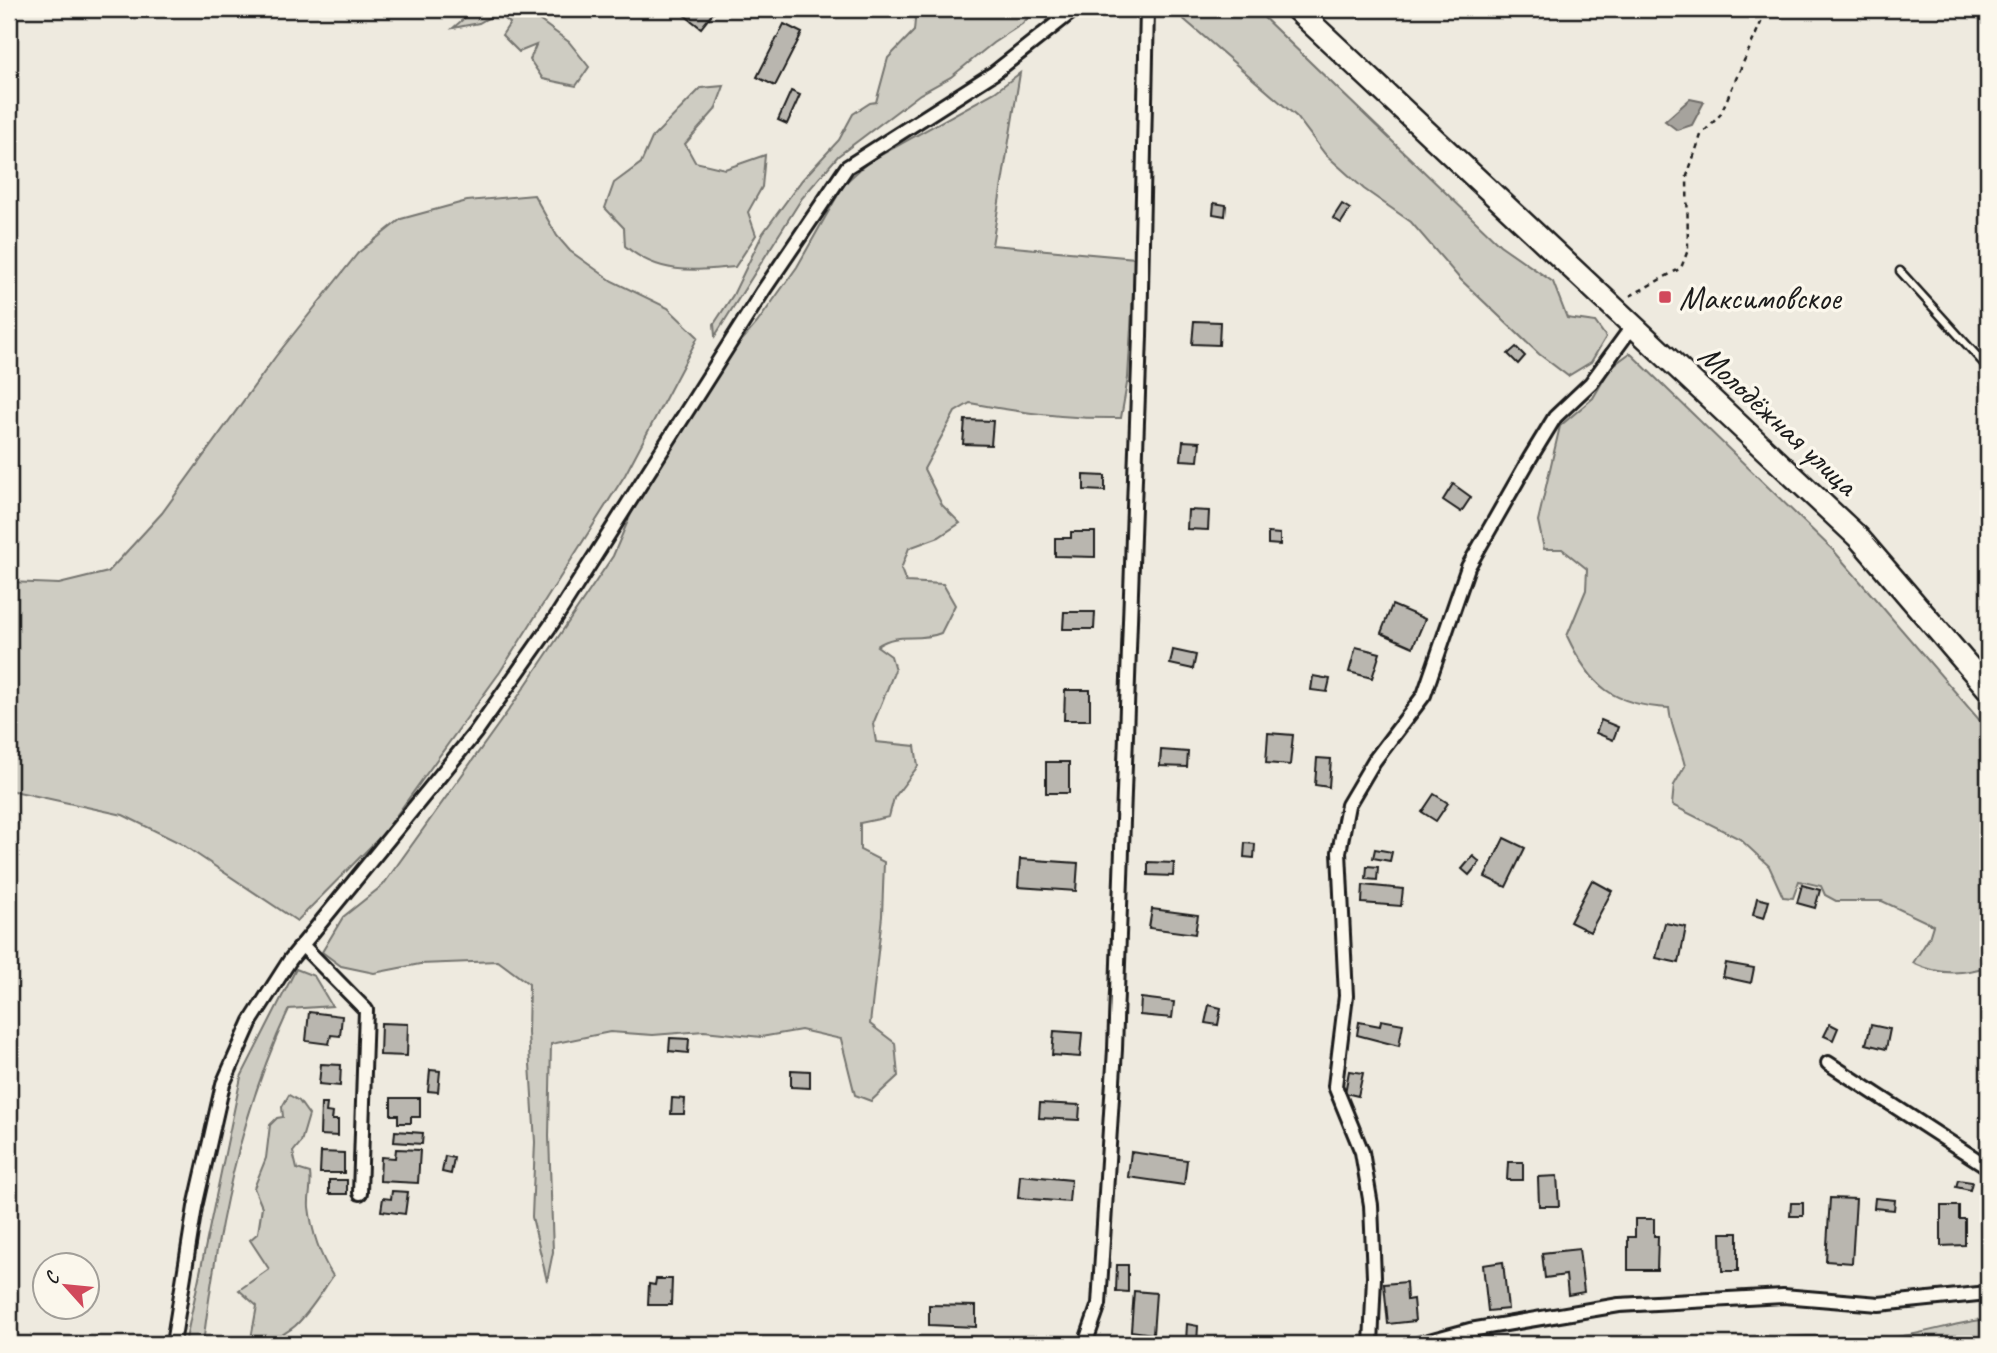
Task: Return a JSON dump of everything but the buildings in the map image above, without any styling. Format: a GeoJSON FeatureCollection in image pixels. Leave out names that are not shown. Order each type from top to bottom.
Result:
{"type":"FeatureCollection","features":[{"type":"Feature","properties":{"kind":"main road","name":"Молодёжная улица"},"geometry":{"type":"LineString","coordinates":[[1296,9],[1858,537],[1987,684]]}},
{"type":"Feature","properties":{"kind":"street"},"geometry":{"type":"LineString","coordinates":[[173,1344],[195,1207],[223,1084],[251,1021],[302,945],[475,733],[553,622],[814,211],[847,167],[994,73],[1075,9]]}},
{"type":"Feature","properties":{"kind":"street"},"geometry":{"type":"LineString","coordinates":[[1085,1344],[1099,1304],[1115,1049],[1140,336],[1147,9]]}},
{"type":"Feature","properties":{"kind":"street"},"geometry":{"type":"LineString","coordinates":[[1371,1344],[1374,1277],[1371,1205],[1362,1152],[1335,1086],[1346,996],[1339,852],[1348,805],[1374,761],[1424,695],[1468,567],[1530,458],[1555,417],[1591,383],[1634,324]]}},
{"type":"Feature","properties":{"kind":"street"},"geometry":{"type":"LineString","coordinates":[[302,945],[366,1010],[360,1192]]}},
{"type":"Feature","properties":{"kind":"street"},"geometry":{"type":"LineString","coordinates":[[1828,1063],[1988,1167]]}},
{"type":"Feature","properties":{"kind":"street"},"geometry":{"type":"LineString","coordinates":[[1418,1344],[1471,1330],[1619,1305],[1783,1296],[1879,1304],[1988,1293]]}},
{"type":"Feature","properties":{"kind":"lane"},"geometry":{"type":"LineString","coordinates":[[1900,271],[1988,368]]}},
{"type":"Feature","properties":{"kind":"path"},"geometry":{"type":"LineString","coordinates":[[1613,305],[1681,268],[1688,250],[1686,218],[1690,166],[1701,135],[1720,114],[1767,9]]}},
{"type":"Feature","properties":{"kind":"shaded area"},"geometry":{"type":"Polygon","coordinates":[[[475,9],[524,9],[569,42],[589,67],[576,86],[543,79],[530,60],[536,45],[519,52],[502,35],[510,23],[497,13],[479,23],[453,28],[475,9]]]}},
{"type":"Feature","properties":{"kind":"shaded area"},"geometry":{"type":"Polygon","coordinates":[[[916,9],[1037,9],[1022,24],[993,43],[951,77],[920,94],[838,156],[802,198],[715,336],[714,324],[733,295],[763,233],[802,180],[839,140],[853,114],[876,102],[888,58],[914,31],[916,9]]]}},
{"type":"Feature","properties":{"kind":"shaded area"},"geometry":{"type":"Polygon","coordinates":[[[1172,9],[1255,9],[1500,245],[1553,282],[1567,318],[1595,322],[1606,337],[1591,362],[1568,376],[1539,354],[1460,279],[1411,222],[1364,189],[1325,154],[1297,117],[1172,9]]]}},
{"type":"Feature","properties":{"kind":"shaded area"},"geometry":{"type":"Polygon","coordinates":[[[1020,73],[992,245],[1135,258],[1128,378],[1121,418],[1046,415],[970,403],[955,412],[924,469],[942,505],[960,523],[939,537],[909,548],[901,569],[906,582],[943,584],[955,605],[941,633],[893,639],[877,646],[891,656],[895,670],[873,724],[876,742],[915,746],[918,766],[894,798],[889,817],[860,823],[860,850],[884,862],[882,916],[870,1024],[895,1043],[898,1076],[871,1101],[855,1095],[841,1039],[801,1030],[761,1037],[704,1031],[653,1035],[610,1032],[551,1044],[549,1136],[553,1252],[547,1281],[532,1217],[535,1142],[528,1033],[529,984],[498,961],[420,964],[374,973],[341,966],[322,952],[343,917],[383,885],[513,704],[613,556],[636,502],[713,374],[757,323],[797,267],[844,184],[868,162],[995,92],[1020,73]]]}},
{"type":"Feature","properties":{"kind":"shaded area"},"geometry":{"type":"Polygon","coordinates":[[[724,86],[715,110],[685,144],[695,162],[725,169],[765,155],[762,187],[748,212],[756,235],[735,267],[691,270],[651,262],[625,246],[624,228],[605,208],[614,183],[641,163],[652,138],[701,88],[724,86]]]}},
{"type":"Feature","properties":{"kind":"shaded area"},"geometry":{"type":"Polygon","coordinates":[[[1690,99],[1704,102],[1692,125],[1677,130],[1665,121],[1690,99]]]}},
{"type":"Feature","properties":{"kind":"shaded area"},"geometry":{"type":"Polygon","coordinates":[[[534,195],[557,236],[570,251],[612,281],[668,308],[698,337],[625,475],[500,672],[383,834],[297,921],[180,843],[123,815],[9,790],[9,582],[59,584],[108,572],[162,513],[276,356],[358,253],[401,219],[467,201],[534,195]]]}},
{"type":"Feature","properties":{"kind":"shaded area"},"geometry":{"type":"Polygon","coordinates":[[[1630,353],[1834,551],[1988,730],[1988,966],[1950,972],[1932,970],[1913,963],[1929,938],[1933,925],[1882,901],[1836,901],[1825,895],[1821,886],[1799,881],[1793,898],[1783,897],[1769,866],[1740,839],[1672,805],[1674,785],[1685,766],[1669,708],[1633,703],[1618,697],[1595,680],[1576,654],[1567,636],[1586,590],[1587,569],[1562,549],[1544,549],[1538,521],[1560,426],[1593,398],[1611,367],[1630,353]]]}},
{"type":"Feature","properties":{"kind":"shaded area"},"geometry":{"type":"Polygon","coordinates":[[[296,969],[314,976],[332,1006],[289,1009],[257,1089],[233,1173],[215,1259],[203,1344],[185,1344],[241,1077],[296,969]]]}},
{"type":"Feature","properties":{"kind":"shaded area"},"geometry":{"type":"Polygon","coordinates":[[[289,1095],[299,1101],[309,1115],[301,1142],[293,1152],[297,1169],[310,1173],[309,1203],[312,1226],[320,1251],[333,1276],[306,1315],[274,1344],[250,1344],[257,1306],[239,1290],[269,1269],[250,1240],[258,1233],[262,1207],[254,1188],[266,1158],[270,1125],[277,1118],[283,1117],[282,1107],[289,1095]]]}},
{"type":"Feature","properties":{"kind":"shaded area"},"geometry":{"type":"Polygon","coordinates":[[[1988,1319],[1988,1344],[1766,1344],[1799,1337],[1902,1336],[1988,1319]]]}},
{"type":"Feature","properties":{"kind":"place","name":"Максимовское"},"geometry":{"type":"Point","coordinates":[1665,297]}}]}
